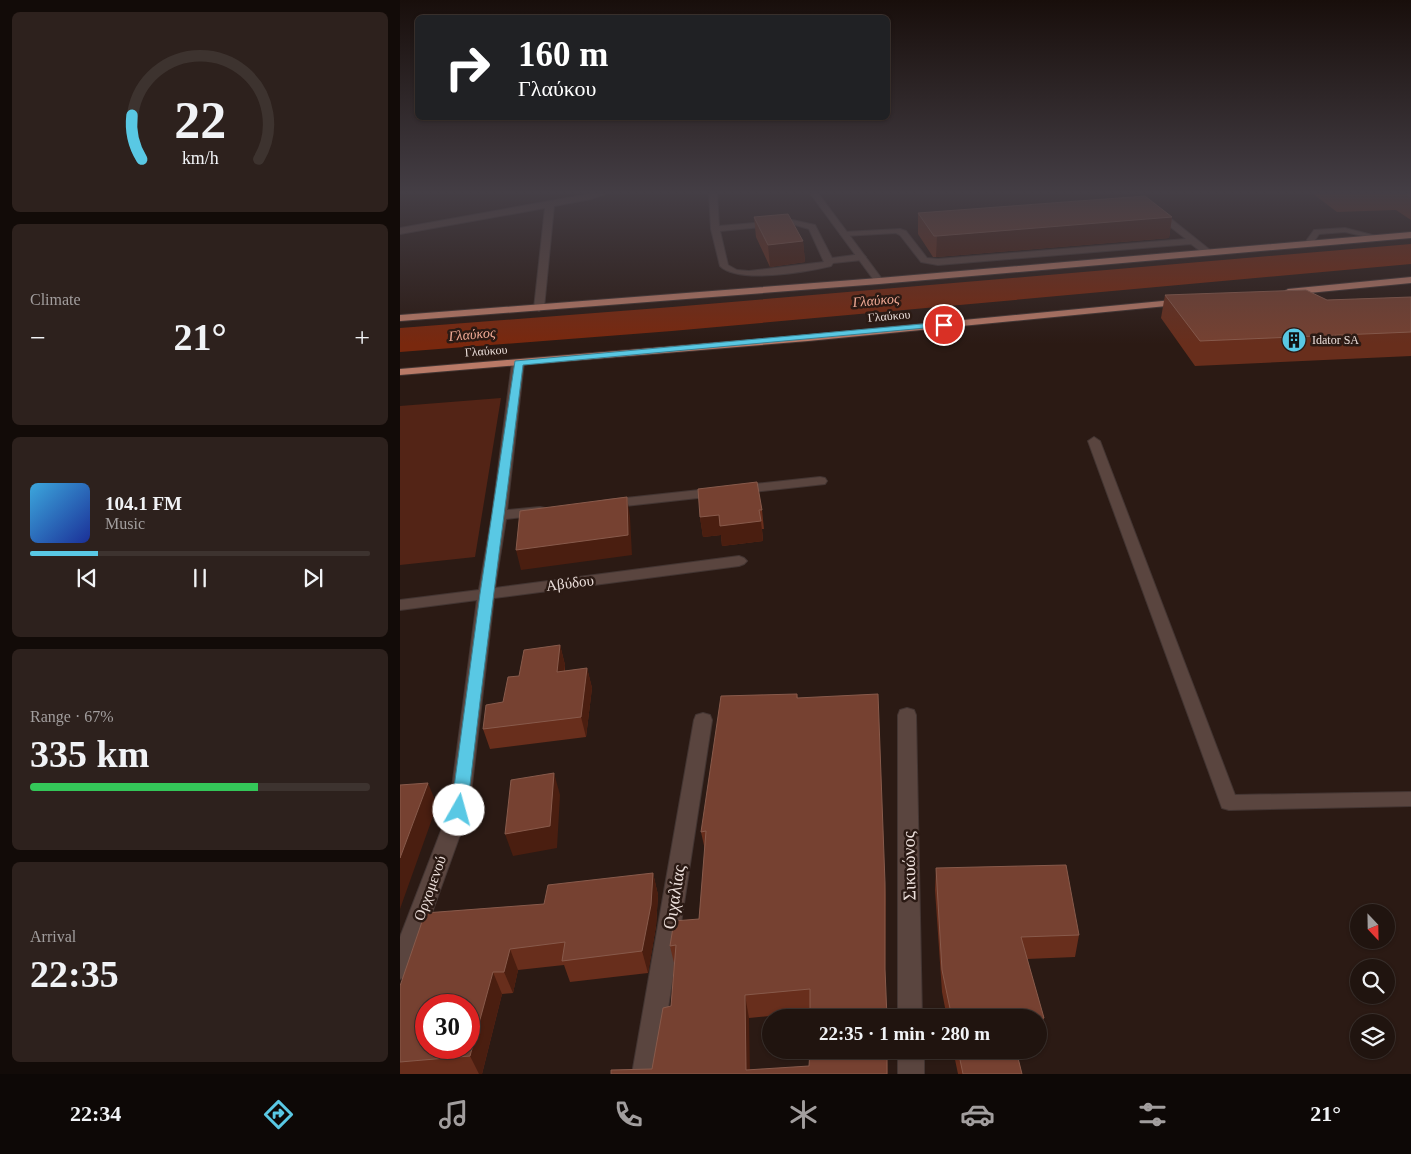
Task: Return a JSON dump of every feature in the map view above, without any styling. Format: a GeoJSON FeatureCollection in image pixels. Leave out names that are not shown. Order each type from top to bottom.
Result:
{"type":"FeatureCollection","features":[{"type":"Feature","properties":{"kind":"main road"},"geometry":{"type":"LineString","coordinates":[[400,318],[879,281],[1319,243]]}},
{"type":"Feature","properties":{"kind":"main road"},"geometry":{"type":"LineString","coordinates":[[1272,293],[1411,280]]}},
{"type":"Feature","properties":{"kind":"main road","name":"Γλαύκου"},"geometry":{"type":"LineString","coordinates":[[400,372],[808,338],[1193,301]]}},
{"type":"Feature","properties":{"kind":"street"},"geometry":{"type":"LineString","coordinates":[[539,308],[546,243]]}},
{"type":"Feature","properties":{"kind":"street"},"geometry":{"type":"LineString","coordinates":[[851,243],[879,281]]}},
{"type":"Feature","properties":{"kind":"street","name":"Ορχομενού"},"geometry":{"type":"LineString","coordinates":[[400,968],[459,810],[518,362]]}},
{"type":"Feature","properties":{"kind":"street"},"geometry":{"type":"LineString","coordinates":[[596,505],[820,481]]}},
{"type":"Feature","properties":{"kind":"street"},"geometry":{"type":"LineString","coordinates":[[499,515],[557,509]]}},
{"type":"Feature","properties":{"kind":"street","name":"Αβύδου"},"geometry":{"type":"LineString","coordinates":[[400,604],[739,562]]}},
{"type":"Feature","properties":{"kind":"street","name":"Σικυώνος"},"geometry":{"type":"LineString","coordinates":[[907,715],[910,1009]]}},
{"type":"Feature","properties":{"kind":"street","name":"Οιχαλίας"},"geometry":{"type":"LineString","coordinates":[[645,1074],[703,720]]}},
{"type":"Feature","properties":{"kind":"street"},"geometry":{"type":"LineString","coordinates":[[911,1059],[911,1074]]}},
{"type":"Feature","properties":{"kind":"lane"},"geometry":{"type":"LineString","coordinates":[[718,243],[724,266],[735,272],[749,274],[818,266],[828,264],[829,261],[862,258]]}},
{"type":"Feature","properties":{"kind":"lane"},"geometry":{"type":"LineString","coordinates":[[820,243],[829,261]]}},
{"type":"Feature","properties":{"kind":"lane"},"geometry":{"type":"LineString","coordinates":[[910,243],[924,260],[938,262],[1167,243]]}},
{"type":"Feature","properties":{"kind":"lane"},"geometry":{"type":"LineString","coordinates":[[1196,243],[1207,252]]}},
{"type":"Feature","properties":{"kind":"lane"},"geometry":{"type":"LineString","coordinates":[[1094,441],[1230,803],[1411,798]]}},
{"type":"Feature","properties":{"kind":"shaded area"},"geometry":{"type":"Polygon","coordinates":[[[501,398],[475,557],[400,565],[400,406],[501,398]]]}},
{"type":"Feature","properties":{"kind":"building"},"geometry":{"type":"Polygon","coordinates":[[[767,243],[784,243],[768,245],[767,243]]]}},
{"type":"Feature","properties":{"kind":"building"},"geometry":{"type":"Polygon","coordinates":[[[1306,290],[1327,300],[1411,297],[1411,332],[1200,341],[1165,295],[1306,290]]]}},
{"type":"Feature","properties":{"kind":"building"},"geometry":{"type":"Polygon","coordinates":[[[757,482],[762,510],[759,510],[761,521],[720,526],[719,515],[700,517],[698,489],[757,482]]]}},
{"type":"Feature","properties":{"kind":"building"},"geometry":{"type":"Polygon","coordinates":[[[627,497],[628,535],[516,550],[520,511],[627,497]]]}},
{"type":"Feature","properties":{"kind":"building"},"geometry":{"type":"Polygon","coordinates":[[[560,645],[557,672],[587,668],[581,717],[483,729],[486,705],[503,702],[508,677],[519,676],[524,650],[560,645]]]}},
{"type":"Feature","properties":{"kind":"building"},"geometry":{"type":"Polygon","coordinates":[[[797,694],[797,698],[878,694],[885,883],[887,1009],[810,1009],[810,989],[745,995],[746,1070],[809,1066],[809,1059],[887,1059],[887,1074],[611,1074],[611,1070],[652,1069],[663,1008],[671,1006],[676,945],[670,946],[674,921],[699,919],[706,831],[701,832],[721,696],[797,694]]]}},
{"type":"Feature","properties":{"kind":"building"},"geometry":{"type":"Polygon","coordinates":[[[554,773],[550,826],[505,834],[511,780],[554,773]]]}},
{"type":"Feature","properties":{"kind":"building"},"geometry":{"type":"Polygon","coordinates":[[[428,783],[400,858],[400,785],[428,783]]]}},
{"type":"Feature","properties":{"kind":"building"},"geometry":{"type":"Polygon","coordinates":[[[1066,865],[1079,935],[1021,937],[1041,1009],[950,1009],[942,970],[936,868],[1066,865]]]}},
{"type":"Feature","properties":{"kind":"building"},"geometry":{"type":"Polygon","coordinates":[[[653,873],[651,905],[642,951],[562,961],[565,942],[510,949],[504,972],[493,972],[480,1019],[480,994],[415,994],[415,1059],[435,1059],[400,1062],[400,986],[425,913],[544,904],[548,885],[653,873]]]}},
{"type":"Feature","properties":{"kind":"building"},"geometry":{"type":"Polygon","coordinates":[[[960,1059],[1018,1059],[1022,1074],[963,1074],[960,1059]]]}},
{"type":"Feature","properties":{"kind":"waterway","name":"Γλαύκος"},"geometry":{"type":"LineString","coordinates":[[400,340],[672,319],[1411,254]]}},
{"type":"Feature","properties":{"kind":"place","name":"Idator SA"},"geometry":{"type":"Point","coordinates":[1294,340]}},
{"type":"Feature","properties":{"kind":"route"},"geometry":{"type":"LineString","coordinates":[[459,810],[518,362],[944,325]]}}]}
